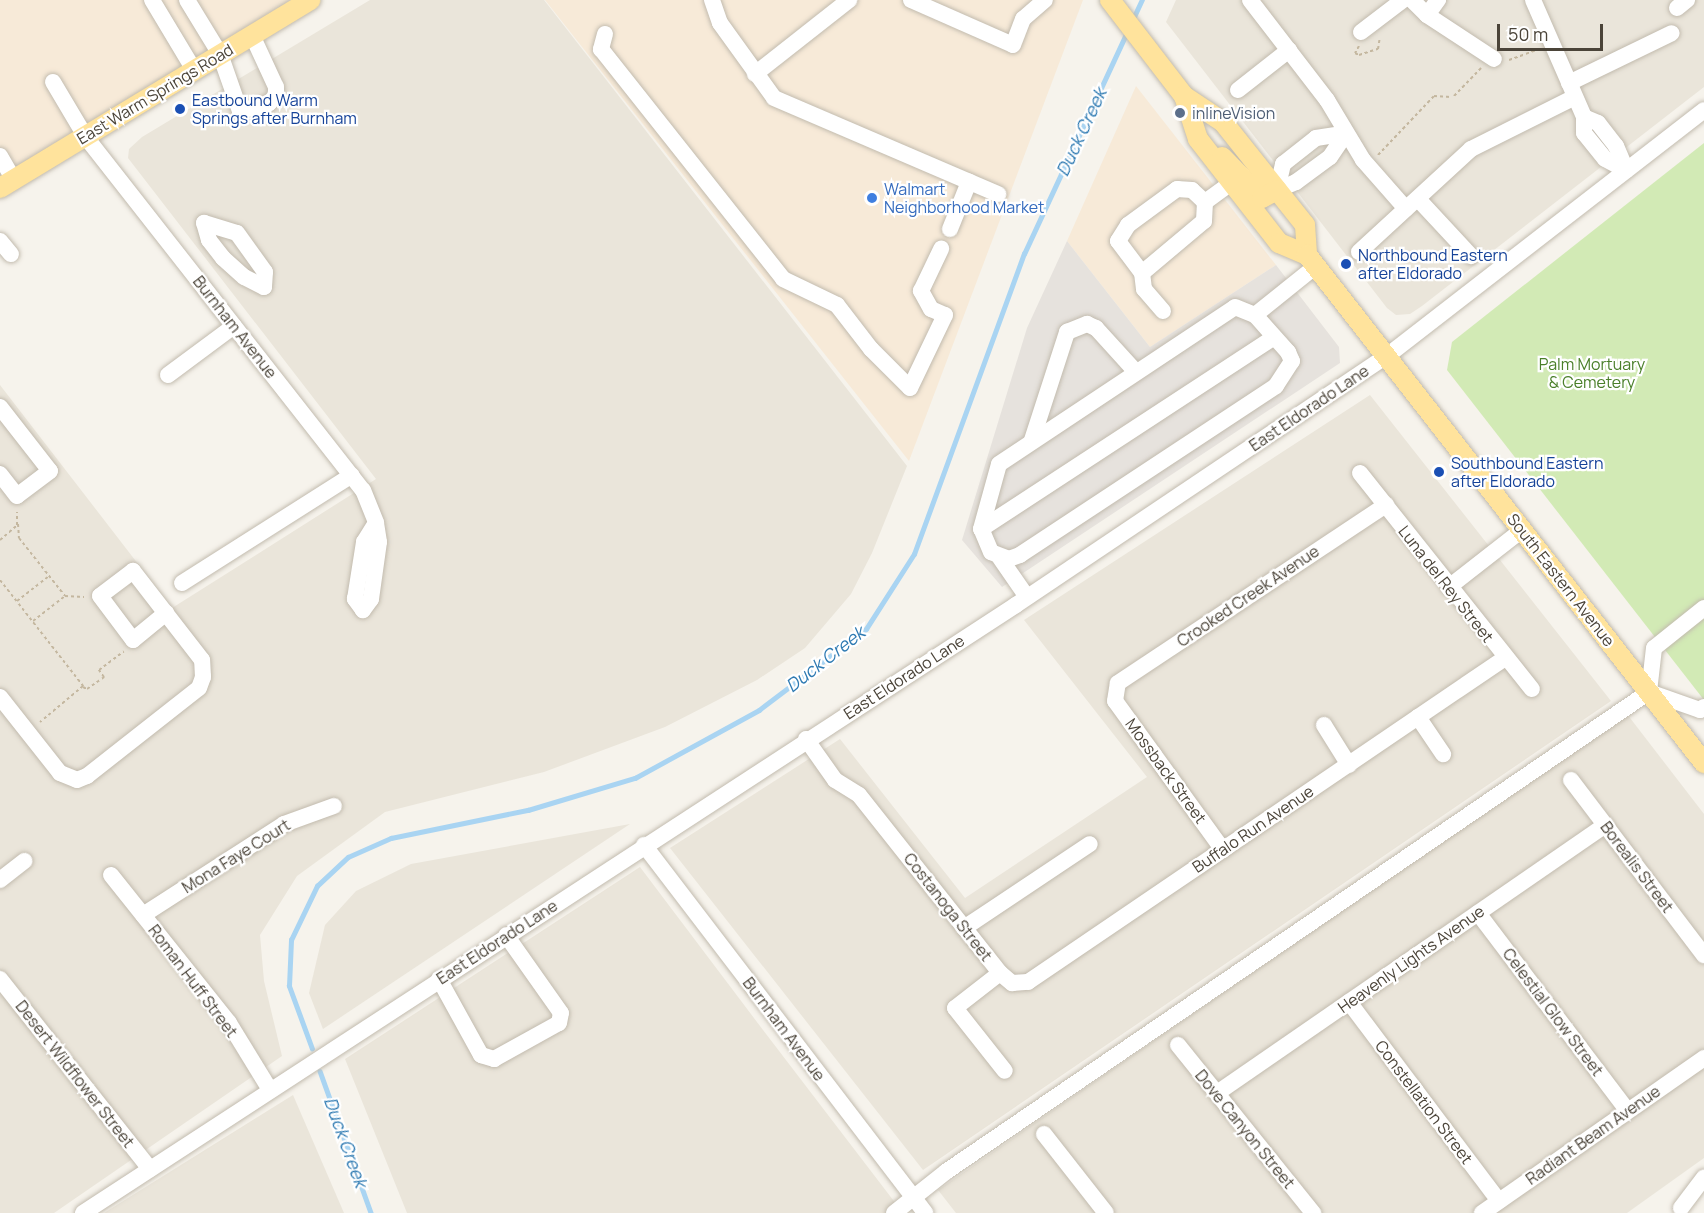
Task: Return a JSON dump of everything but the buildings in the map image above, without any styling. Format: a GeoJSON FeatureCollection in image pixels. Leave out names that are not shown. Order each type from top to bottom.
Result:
{"type":"FeatureCollection","features":[{"type":"Feature","properties":{"kind":"main road","name":"East Warm Springs Road"},"geometry":{"type":"LineString","coordinates":[[7,184],[310,0]]}},
{"type":"Feature","properties":{"kind":"main road","name":"South Eastern Avenue"},"geometry":{"type":"LineString","coordinates":[[1110,0],[1184,96],[1223,122],[1305,225],[1312,260]]}},
{"type":"Feature","properties":{"kind":"main road","name":"South Eastern Avenue"},"geometry":{"type":"LineString","coordinates":[[1184,96],[1198,139],[1237,179],[1278,243],[1312,260],[1704,763]]}},
{"type":"Feature","properties":{"kind":"main road"},"geometry":{"type":"LineString","coordinates":[[1237,179],[1262,198],[1277,190]]}},
{"type":"Feature","properties":{"kind":"street"},"geometry":{"type":"LineString","coordinates":[[152,0],[194,70]]}},
{"type":"Feature","properties":{"kind":"street"},"geometry":{"type":"LineString","coordinates":[[187,0],[220,54],[240,111],[270,102],[276,96],[276,87],[252,35]]}},
{"type":"Feature","properties":{"kind":"street"},"geometry":{"type":"LineString","coordinates":[[712,0],[720,23],[774,98],[998,194]]}},
{"type":"Feature","properties":{"kind":"street"},"geometry":{"type":"LineString","coordinates":[[755,74],[849,0]]}},
{"type":"Feature","properties":{"kind":"street"},"geometry":{"type":"LineString","coordinates":[[910,0],[1013,45],[1023,19],[1046,0]]}},
{"type":"Feature","properties":{"kind":"street"},"geometry":{"type":"LineString","coordinates":[[1250,0],[1327,100],[1366,164],[1471,256]]}},
{"type":"Feature","properties":{"kind":"street"},"geometry":{"type":"LineString","coordinates":[[1361,32],[1403,0]]}},
{"type":"Feature","properties":{"kind":"street"},"geometry":{"type":"LineString","coordinates":[[1412,0],[1427,15],[1494,59]]}},
{"type":"Feature","properties":{"kind":"street"},"geometry":{"type":"LineString","coordinates":[[1427,15],[1438,0]]}},
{"type":"Feature","properties":{"kind":"street"},"geometry":{"type":"LineString","coordinates":[[1533,0],[1584,117],[1598,123],[1616,146],[1626,170]]}},
{"type":"Feature","properties":{"kind":"street"},"geometry":{"type":"LineString","coordinates":[[1359,252],[1471,149],[1671,33]]}},
{"type":"Feature","properties":{"kind":"street"},"geometry":{"type":"LineString","coordinates":[[605,34],[601,49],[783,279],[837,305],[871,349],[910,388],[945,315],[930,309],[921,291],[941,249]]}},
{"type":"Feature","properties":{"kind":"street"},"geometry":{"type":"LineString","coordinates":[[1238,90],[1289,50]]}},
{"type":"Feature","properties":{"kind":"street","name":"Burnham Avenue"},"geometry":{"type":"LineString","coordinates":[[53,82],[85,136],[363,490],[376,523]]}},
{"type":"Feature","properties":{"kind":"street","name":"East Eldorado Lane"},"geometry":{"type":"LineString","coordinates":[[82,1213],[1027,597],[1387,356],[1704,110]]}},
{"type":"Feature","properties":{"kind":"street"},"geometry":{"type":"LineString","coordinates":[[1277,190],[1296,183],[1330,157],[1346,133]]}},
{"type":"Feature","properties":{"kind":"street"},"geometry":{"type":"LineString","coordinates":[[1277,190],[1283,164],[1316,138],[1346,133]]}},
{"type":"Feature","properties":{"kind":"street"},"geometry":{"type":"LineString","coordinates":[[0,156],[7,184]]}},
{"type":"Feature","properties":{"kind":"street"},"geometry":{"type":"LineString","coordinates":[[1204,202],[1237,179]]}},
{"type":"Feature","properties":{"kind":"street"},"geometry":{"type":"LineString","coordinates":[[950,229],[969,182]]}},
{"type":"Feature","properties":{"kind":"street"},"geometry":{"type":"LineString","coordinates":[[1142,273],[1204,221],[1204,202],[1192,190],[1177,189],[1128,225],[1118,241],[1142,273],[1144,289],[1163,311]]}},
{"type":"Feature","properties":{"kind":"street"},"geometry":{"type":"LineString","coordinates":[[204,223],[237,233],[246,246],[265,272],[264,286],[244,277],[227,262],[209,240],[204,223]]}},
{"type":"Feature","properties":{"kind":"street"},"geometry":{"type":"LineString","coordinates":[[227,262],[246,246]]}},
{"type":"Feature","properties":{"kind":"street"},"geometry":{"type":"LineString","coordinates":[[1255,315],[1312,260]]}},
{"type":"Feature","properties":{"kind":"street"},"geometry":{"type":"LineString","coordinates":[[1000,558],[1020,555],[1276,386],[1292,361],[1255,315],[1235,306],[999,464],[981,529],[982,538],[1000,558],[1027,597]]}},
{"type":"Feature","properties":{"kind":"street"},"geometry":{"type":"LineString","coordinates":[[1032,440],[1067,332],[1087,324],[1096,328],[1135,371]]}},
{"type":"Feature","properties":{"kind":"street"},"geometry":{"type":"LineString","coordinates":[[168,375],[234,326]]}},
{"type":"Feature","properties":{"kind":"street"},"geometry":{"type":"LineString","coordinates":[[981,529],[1274,337]]}},
{"type":"Feature","properties":{"kind":"street"},"geometry":{"type":"LineString","coordinates":[[0,407],[50,471],[17,496],[0,474]]}},
{"type":"Feature","properties":{"kind":"street","name":"Luna del Rey Street"},"geometry":{"type":"LineString","coordinates":[[1360,473],[1505,658],[1509,656],[1532,689]]}},
{"type":"Feature","properties":{"kind":"street"},"geometry":{"type":"LineString","coordinates":[[182,583],[352,475]]}},
{"type":"Feature","properties":{"kind":"street","name":"Crooked Creek Avenue"},"geometry":{"type":"LineString","coordinates":[[1115,690],[1118,683],[1386,506]]}},
{"type":"Feature","properties":{"kind":"street"},"geometry":{"type":"LineString","coordinates":[[1449,587],[1522,530]]}},
{"type":"Feature","properties":{"kind":"street"},"geometry":{"type":"LineString","coordinates":[[0,697],[60,773],[77,780],[199,688],[202,660],[166,613],[133,571],[100,596],[133,640],[166,613]]}},
{"type":"Feature","properties":{"kind":"street"},"geometry":{"type":"LineString","coordinates":[[894,1213],[920,1206],[947,1171],[1649,692],[1654,648],[1704,608]]}},
{"type":"Feature","properties":{"kind":"street","name":"Buffalo Run Avenue"},"geometry":{"type":"LineString","coordinates":[[1000,973],[1012,983],[1028,982],[1505,658]]}},
{"type":"Feature","properties":{"kind":"street","name":"Mossback Street"},"geometry":{"type":"LineString","coordinates":[[1115,690],[1115,701],[1223,850]]}},
{"type":"Feature","properties":{"kind":"street"},"geometry":{"type":"LineString","coordinates":[[1649,692],[1700,710],[1704,707]]}},
{"type":"Feature","properties":{"kind":"street"},"geometry":{"type":"LineString","coordinates":[[1418,717],[1443,754]]}},
{"type":"Feature","properties":{"kind":"street"},"geometry":{"type":"LineString","coordinates":[[1324,725],[1349,765]]}},
{"type":"Feature","properties":{"kind":"street","name":"Costanoga Street"},"geometry":{"type":"LineString","coordinates":[[806,739],[835,780],[859,795],[1000,973],[955,1008],[1005,1071]]}},
{"type":"Feature","properties":{"kind":"street","name":"Borealis Street"},"geometry":{"type":"LineString","coordinates":[[1571,780],[1704,955]]}},
{"type":"Feature","properties":{"kind":"street","name":"Mona Faye Court"},"geometry":{"type":"LineString","coordinates":[[143,915],[284,824],[334,806]]}},
{"type":"Feature","properties":{"kind":"street","name":"Heavenly Lights Avenue"},"geometry":{"type":"LineString","coordinates":[[1217,1093],[1606,825]]}},
{"type":"Feature","properties":{"kind":"street"},"geometry":{"type":"LineString","coordinates":[[964,928],[1090,844]]}},
{"type":"Feature","properties":{"kind":"street","name":"Burnham Avenue"},"geometry":{"type":"LineString","coordinates":[[644,845],[920,1206]]}},
{"type":"Feature","properties":{"kind":"street"},"geometry":{"type":"LineString","coordinates":[[0,880],[24,861]]}},
{"type":"Feature","properties":{"kind":"street","name":"Roman Huff Street"},"geometry":{"type":"LineString","coordinates":[[111,875],[229,1023],[270,1090]]}},
{"type":"Feature","properties":{"kind":"street","name":"Celestial Glow Street"},"geometry":{"type":"LineString","coordinates":[[1478,913],[1628,1111]]}},
{"type":"Feature","properties":{"kind":"street"},"geometry":{"type":"LineString","coordinates":[[439,979],[481,1055],[494,1059],[559,1023],[561,1013],[506,935]]}},
{"type":"Feature","properties":{"kind":"street","name":"Desert Wildflower Street"},"geometry":{"type":"LineString","coordinates":[[0,980],[150,1169]]}},
{"type":"Feature","properties":{"kind":"street","name":"Constellation Street"},"geometry":{"type":"LineString","coordinates":[[1349,1002],[1499,1201]]}},
{"type":"Feature","properties":{"kind":"street","name":"Dove Canyon Street"},"geometry":{"type":"LineString","coordinates":[[1178,1045],[1313,1213]]}},
{"type":"Feature","properties":{"kind":"street","name":"Radiant Beam Avenue"},"geometry":{"type":"LineString","coordinates":[[1482,1213],[1704,1058]]}},
{"type":"Feature","properties":{"kind":"street"},"geometry":{"type":"LineString","coordinates":[[1044,1134],[1100,1211]]}},
{"type":"Feature","properties":{"kind":"street"},"geometry":{"type":"LineString","coordinates":[[1677,1210],[1704,1178]]}},
{"type":"Feature","properties":{"kind":"street"},"geometry":{"type":"LineString","coordinates":[[1677,1210],[1704,1201]]}},
{"type":"Feature","properties":{"kind":"path"},"geometry":{"type":"LineString","coordinates":[[1366,164],[1434,96],[1451,97]]}},
{"type":"Feature","properties":{"kind":"path"},"geometry":{"type":"LineString","coordinates":[[17,496],[19,538],[65,596],[87,599],[100,596]]}},
{"type":"Feature","properties":{"kind":"path"},"geometry":{"type":"LineString","coordinates":[[0,540],[18,524]]}},
{"type":"Feature","properties":{"kind":"path"},"geometry":{"type":"LineString","coordinates":[[17,601],[49,576]]}},
{"type":"Feature","properties":{"kind":"path"},"geometry":{"type":"LineString","coordinates":[[0,580],[83,687],[87,689],[104,677],[99,670],[129,648],[126,645],[133,640]]}},
{"type":"Feature","properties":{"kind":"path"},"geometry":{"type":"LineString","coordinates":[[33,621],[65,596]]}},
{"type":"Feature","properties":{"kind":"path"},"geometry":{"type":"LineString","coordinates":[[28,732],[83,687]]}},
{"type":"Feature","properties":{"kind":"shaded area"},"geometry":{"type":"Polygon","coordinates":[[[0,0],[310,0],[0,188],[0,0]]]}},
{"type":"Feature","properties":{"kind":"shaded area"},"geometry":{"type":"Polygon","coordinates":[[[370,0],[544,0],[907,466],[872,553],[851,594],[805,648],[757,680],[665,727],[544,772],[385,812],[297,876],[260,935],[264,981],[282,1056],[54,1213],[0,1213],[0,385],[172,608],[376,479],[128,158],[129,149],[142,137],[370,0]]]}},
{"type":"Feature","properties":{"kind":"shaded area"},"geometry":{"type":"Polygon","coordinates":[[[545,0],[1083,0],[909,461],[545,0]]]}},
{"type":"Feature","properties":{"kind":"shaded area"},"geometry":{"type":"Polygon","coordinates":[[[1176,0],[1704,0],[1704,87],[1422,306],[1410,314],[1396,315],[1387,308],[1166,22],[1176,0]]]}},
{"type":"Feature","properties":{"kind":"shaded area"},"geometry":{"type":"Polygon","coordinates":[[[1136,86],[1276,265],[1150,347],[1067,241],[1136,86]]]}},
{"type":"Feature","properties":{"kind":"shaded area"},"geometry":{"type":"Polygon","coordinates":[[[1067,241],[1150,347],[1276,265],[1339,347],[1340,363],[1002,587],[962,540],[1027,328],[1067,241]]]}},
{"type":"Feature","properties":{"kind":"shaded area"},"geometry":{"type":"Polygon","coordinates":[[[1370,395],[1611,701],[923,1170],[670,848],[840,739],[965,898],[1147,777],[1024,620],[1370,395]]]}},
{"type":"Feature","properties":{"kind":"shaded area"},"geometry":{"type":"Polygon","coordinates":[[[1627,714],[1704,814],[1704,1158],[1627,1213],[956,1213],[938,1190],[1627,714]]]}},
{"type":"Feature","properties":{"kind":"shaded area"},"geometry":{"type":"Polygon","coordinates":[[[630,824],[323,1029],[309,993],[325,925],[356,891],[411,864],[630,824]]]}},
{"type":"Feature","properties":{"kind":"shaded area"},"geometry":{"type":"Polygon","coordinates":[[[640,867],[903,1213],[407,1213],[345,1059],[640,867]]]}},
{"type":"Feature","properties":{"kind":"shaded area"},"geometry":{"type":"Polygon","coordinates":[[[293,1095],[344,1213],[104,1213],[293,1095]]]}},
{"type":"Feature","properties":{"kind":"green space","name":"Palm Mortuary & Cemetery"},"geometry":{"type":"Polygon","coordinates":[[[1704,143],[1704,700],[1447,370],[1452,342],[1704,143]]]}},
{"type":"Feature","properties":{"kind":"waterway","name":"Duck Creek"},"geometry":{"type":"LineString","coordinates":[[1132,21],[1142,0]]}},
{"type":"Feature","properties":{"kind":"waterway","name":"Duck Creek"},"geometry":{"type":"LineString","coordinates":[[312,1049],[289,986],[291,940],[317,886],[348,857],[391,838],[528,810],[635,778],[759,710],[866,629],[914,554],[1024,254],[1127,32]]}},
{"type":"Feature","properties":{"kind":"waterway","name":"Duck Creek"},"geometry":{"type":"LineString","coordinates":[[320,1071],[371,1213]]}},
{"type":"Feature","properties":{"kind":"place","name":"Eastbound Warm Springs after Burnham"},"geometry":{"type":"Point","coordinates":[180,109]}},
{"type":"Feature","properties":{"kind":"place","name":"inlineVision"},"geometry":{"type":"Point","coordinates":[1180,113]}},
{"type":"Feature","properties":{"kind":"place","name":"Walmart Neighborhood Market"},"geometry":{"type":"Point","coordinates":[872,198]}},
{"type":"Feature","properties":{"kind":"place","name":"Northbound Eastern after Eldorado"},"geometry":{"type":"Point","coordinates":[1346,264]}},
{"type":"Feature","properties":{"kind":"place","name":"Southbound Eastern after Eldorado"},"geometry":{"type":"Point","coordinates":[1439,472]}}]}
